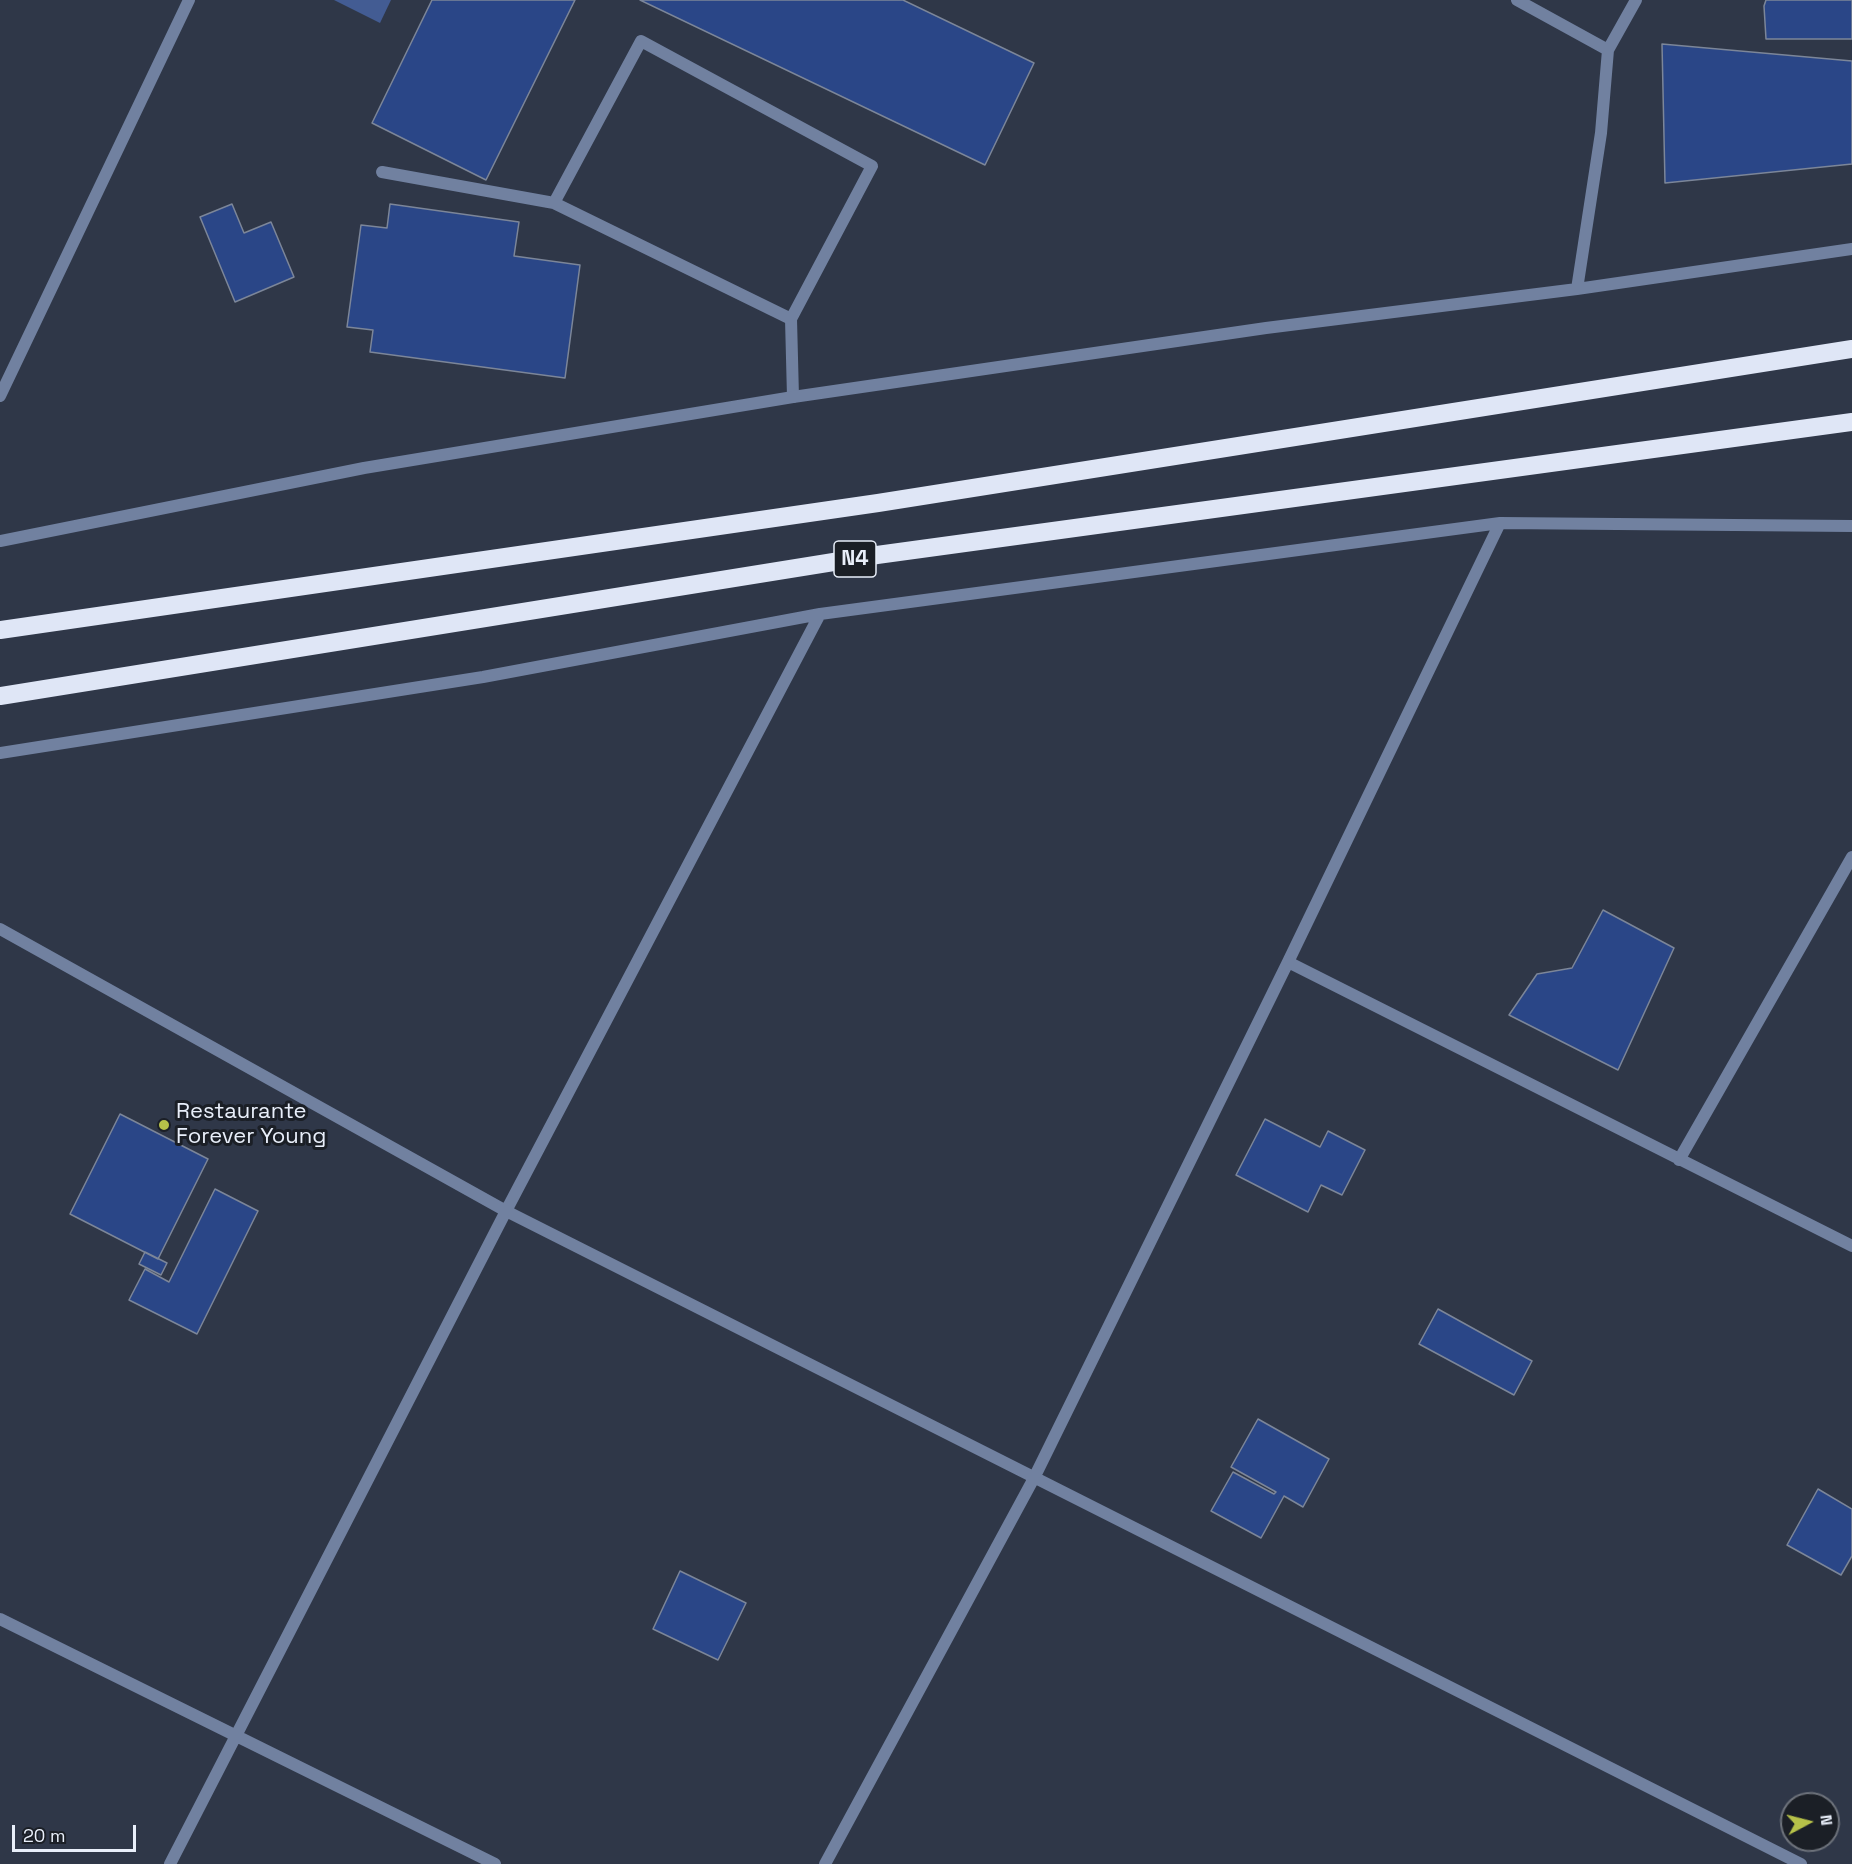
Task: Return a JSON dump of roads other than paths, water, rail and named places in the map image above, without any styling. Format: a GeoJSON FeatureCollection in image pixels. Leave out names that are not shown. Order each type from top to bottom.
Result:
{"type":"FeatureCollection","features":[{"type":"Feature","properties":{"kind":"highway","name":"N4"},"geometry":{"type":"LineString","coordinates":[[0,630],[878,504],[1852,349]]}},
{"type":"Feature","properties":{"kind":"highway","name":"N4"},"geometry":{"type":"LineString","coordinates":[[0,696],[877,555],[1852,422]]}},
{"type":"Feature","properties":{"kind":"street"},"geometry":{"type":"LineString","coordinates":[[0,396],[189,0]]}},
{"type":"Feature","properties":{"kind":"street"},"geometry":{"type":"LineString","coordinates":[[1517,0],[1608,50]]}},
{"type":"Feature","properties":{"kind":"street"},"geometry":{"type":"LineString","coordinates":[[1577,289],[1601,133],[1608,50],[1636,0]]}},
{"type":"Feature","properties":{"kind":"street"},"geometry":{"type":"LineString","coordinates":[[554,203],[641,41],[872,166],[791,319],[793,397]]}},
{"type":"Feature","properties":{"kind":"street"},"geometry":{"type":"LineString","coordinates":[[382,172],[554,203],[791,319]]}},
{"type":"Feature","properties":{"kind":"street"},"geometry":{"type":"LineString","coordinates":[[0,541],[364,468],[793,397],[1266,328],[1577,289],[1852,249]]}},
{"type":"Feature","properties":{"kind":"street"},"geometry":{"type":"LineString","coordinates":[[825,1864],[1034,1478],[1288,962],[1500,523]]}},
{"type":"Feature","properties":{"kind":"street"},"geometry":{"type":"LineString","coordinates":[[0,753],[483,677],[820,614],[1500,523],[1852,526]]}},
{"type":"Feature","properties":{"kind":"street"},"geometry":{"type":"LineString","coordinates":[[170,1864],[506,1211],[820,614]]}},
{"type":"Feature","properties":{"kind":"street"},"geometry":{"type":"LineString","coordinates":[[1679,1160],[1852,857]]}},
{"type":"Feature","properties":{"kind":"street"},"geometry":{"type":"LineString","coordinates":[[0,929],[506,1211],[1801,1864]]}},
{"type":"Feature","properties":{"kind":"street"},"geometry":{"type":"LineString","coordinates":[[1288,962],[1852,1246]]}},
{"type":"Feature","properties":{"kind":"street"},"geometry":{"type":"LineString","coordinates":[[0,1619],[495,1864]]}},
{"type":"Feature","properties":{"kind":"place","name":"Restaurante Forever Young"},"geometry":{"type":"Point","coordinates":[164,1125]}}]}
